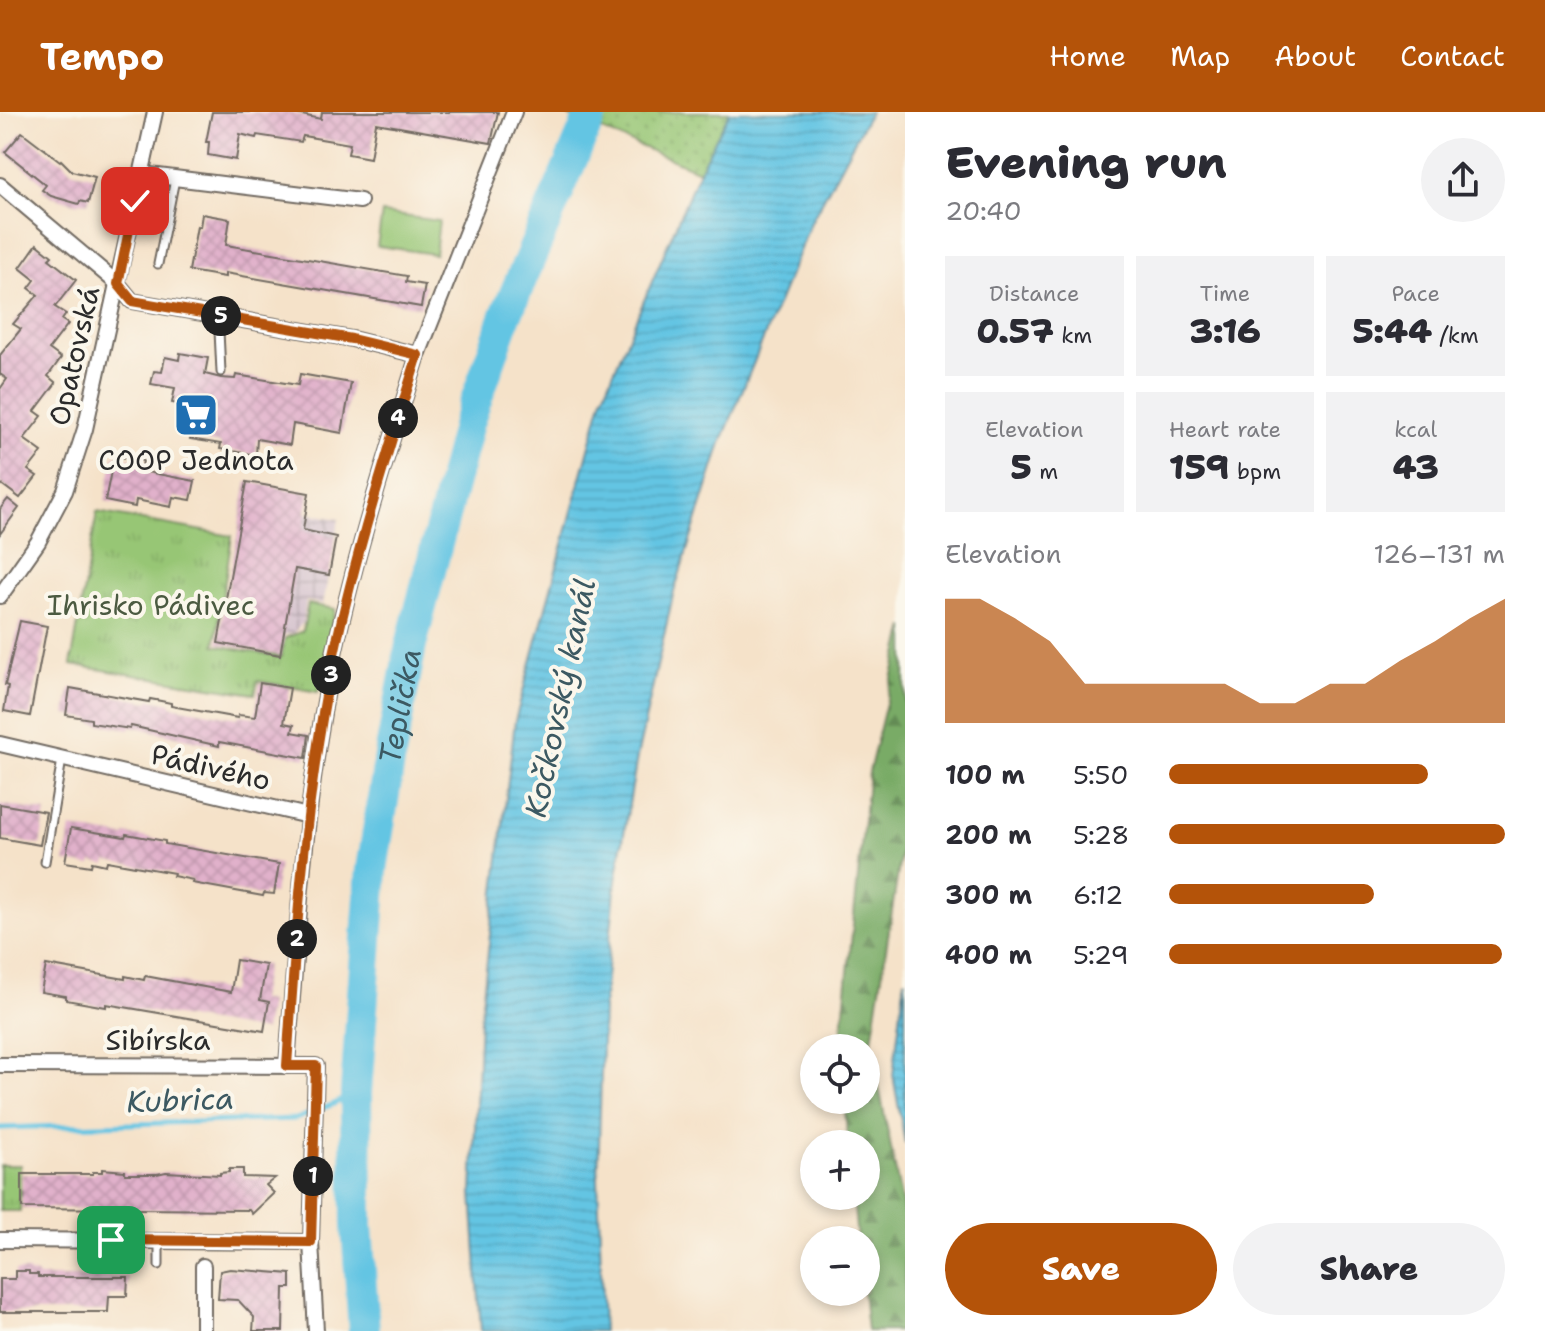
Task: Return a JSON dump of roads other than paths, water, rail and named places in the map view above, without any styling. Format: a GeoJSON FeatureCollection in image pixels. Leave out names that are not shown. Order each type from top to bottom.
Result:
{"type":"FeatureCollection","features":[{"type":"Feature","properties":{"kind":"street","name":"Opatovská"},"geometry":{"type":"LineString","coordinates":[[0,596],[38,542],[65,491],[85,429],[155,112]]}},
{"type":"Feature","properties":{"kind":"street"},"geometry":{"type":"LineString","coordinates":[[287,1066],[308,816],[334,656],[370,506],[418,355],[517,112]]}},
{"type":"Feature","properties":{"kind":"street"},"geometry":{"type":"LineString","coordinates":[[142,174],[360,201]]}},
{"type":"Feature","properties":{"kind":"street"},"geometry":{"type":"LineString","coordinates":[[0,185],[118,284],[132,301],[352,339],[418,355]]}},
{"type":"Feature","properties":{"kind":"street","name":"Pádivého"},"geometry":{"type":"LineString","coordinates":[[0,744],[308,816]]}},
{"type":"Feature","properties":{"kind":"street","name":"Sibírska"},"geometry":{"type":"LineString","coordinates":[[0,1065],[316,1066],[311,1242]]}},
{"type":"Feature","properties":{"kind":"street"},"geometry":{"type":"LineString","coordinates":[[0,1240],[311,1242],[316,1331]]}},
{"type":"Feature","properties":{"kind":"street"},"geometry":{"type":"LineString","coordinates":[[203,1266],[203,1331]]}},
{"type":"Feature","properties":{"kind":"lane"},"geometry":{"type":"LineString","coordinates":[[158,264],[175,179]]}},
{"type":"Feature","properties":{"kind":"lane"},"geometry":{"type":"LineString","coordinates":[[213,315],[219,331],[221,372]]}},
{"type":"Feature","properties":{"kind":"lane"},"geometry":{"type":"LineString","coordinates":[[45,862],[62,759]]}},
{"type":"Feature","properties":{"kind":"lane"},"geometry":{"type":"LineString","coordinates":[[159,1240],[159,1265]]}},
{"type":"Feature","properties":{"kind":"water","name":"Kočkovský kanál"},"geometry":{"type":"Polygon","coordinates":[[[730,112],[870,112],[811,222],[721,443],[673,595],[637,757],[616,881],[603,1007],[598,1179],[603,1331],[481,1331],[472,1193],[480,1020],[515,721],[603,397],[699,171],[730,112]]]}},
{"type":"Feature","properties":{"kind":"water"},"geometry":{"type":"Polygon","coordinates":[[[905,978],[905,1144],[893,1075],[905,978]]]}},
{"type":"Feature","properties":{"kind":"waterway","name":"Teplička"},"geometry":{"type":"LineString","coordinates":[[364,1331],[357,1226],[356,1092],[372,869],[390,756],[411,645],[468,423],[506,315],[592,112]]}},
{"type":"Feature","properties":{"kind":"waterway","name":"Kubrica"},"geometry":{"type":"LineString","coordinates":[[0,1128],[296,1119],[356,1092]]}},
{"type":"Feature","properties":{"kind":"place","name":"COOP Jednota"},"geometry":{"type":"Point","coordinates":[196,415]}},
{"type":"Feature","properties":{"kind":"park label","name":"Ihrisko Pádivec"},"geometry":{"type":"Point","coordinates":[151,605]}}]}
